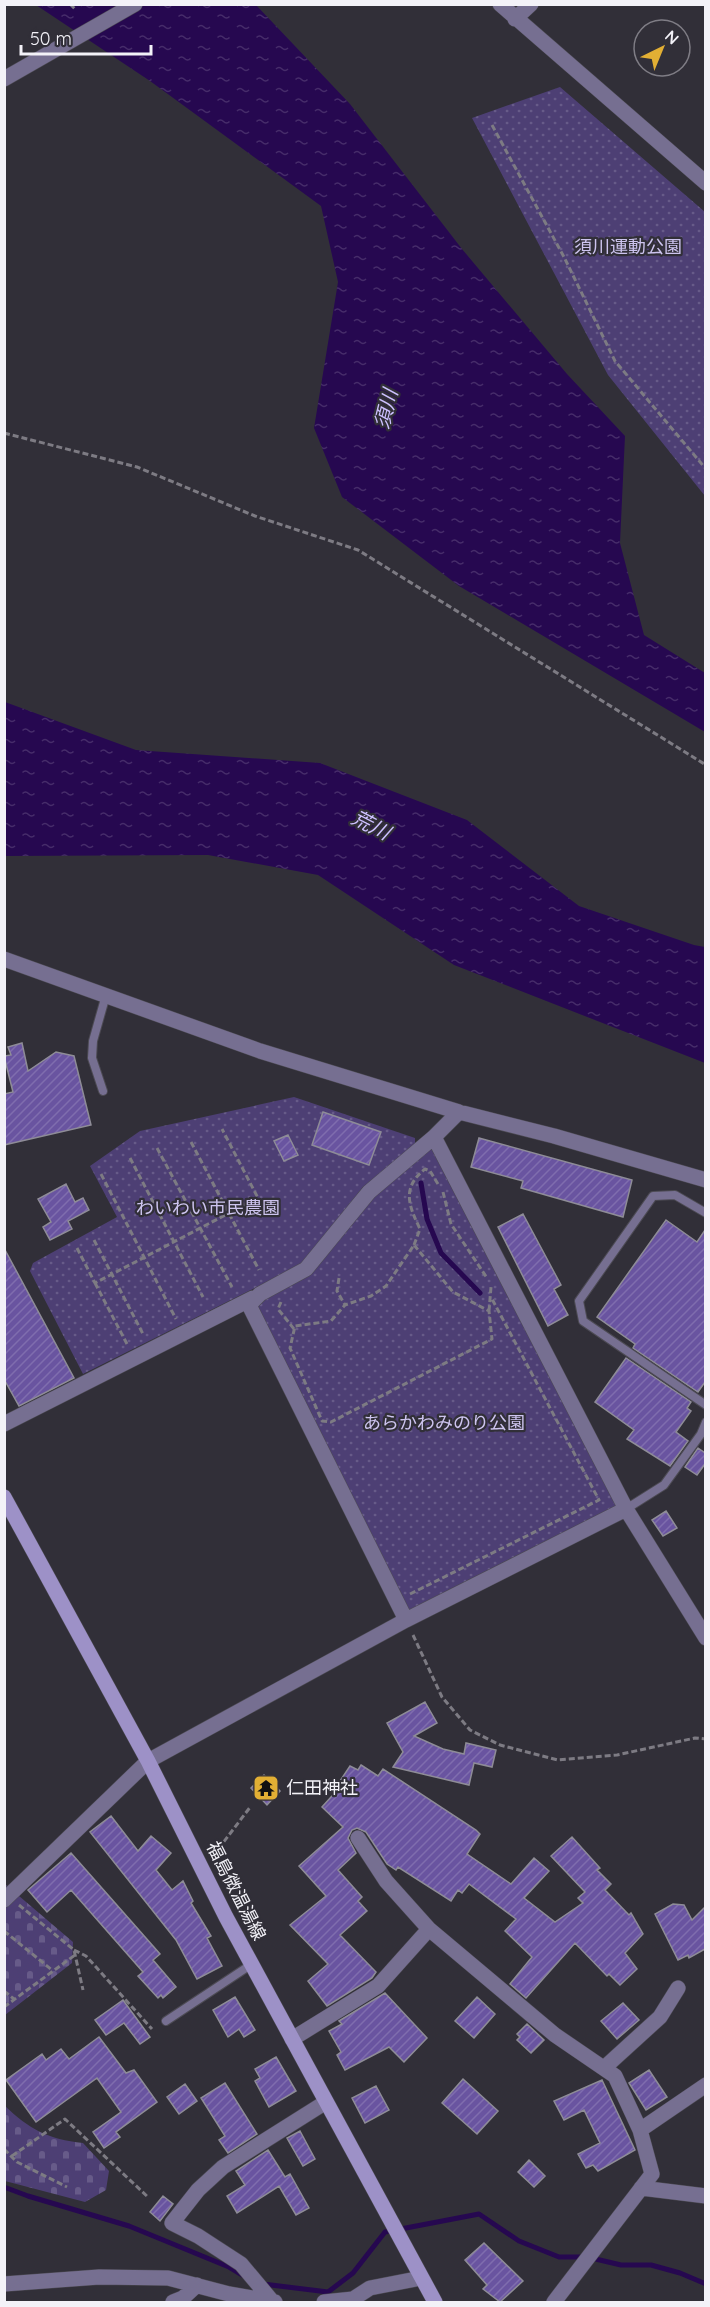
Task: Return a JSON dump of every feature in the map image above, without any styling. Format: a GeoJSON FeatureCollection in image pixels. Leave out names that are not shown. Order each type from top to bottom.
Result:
{"type":"FeatureCollection","features":[{"type":"Feature","properties":{"kind":"main road","name":"福島微温湯線"},"geometry":{"type":"LineString","coordinates":[[4,1497],[148,1761],[252,1964],[435,2302]]}},
{"type":"Feature","properties":{"kind":"street"},"geometry":{"type":"LineString","coordinates":[[4,79],[135,4]]}},
{"type":"Feature","properties":{"kind":"street"},"geometry":{"type":"LineString","coordinates":[[500,4],[705,183]]}},
{"type":"Feature","properties":{"kind":"street"},"geometry":{"type":"LineString","coordinates":[[515,19],[531,4]]}},
{"type":"Feature","properties":{"kind":"street"},"geometry":{"type":"LineString","coordinates":[[4,959],[260,1051],[459,1112],[554,1136],[705,1180]]}},
{"type":"Feature","properties":{"kind":"street"},"geometry":{"type":"LineString","coordinates":[[4,1424],[306,1269],[369,1192],[434,1137],[459,1112]]}},
{"type":"Feature","properties":{"kind":"street"},"geometry":{"type":"LineString","coordinates":[[434,1137],[627,1509],[705,1638]]}},
{"type":"Feature","properties":{"kind":"street"},"geometry":{"type":"LineString","coordinates":[[253,1298],[249,1305],[257,1324],[406,1620]]}},
{"type":"Feature","properties":{"kind":"street"},"geometry":{"type":"LineString","coordinates":[[7,1898],[148,1761],[406,1620],[627,1509]]}},
{"type":"Feature","properties":{"kind":"street"},"geometry":{"type":"LineString","coordinates":[[358,1838],[386,1881],[429,1929],[555,2036],[615,2076],[640,2130],[652,2174],[573,2281],[554,2302]]}},
{"type":"Feature","properties":{"kind":"street"},"geometry":{"type":"LineString","coordinates":[[292,2039],[378,1986],[429,1929]]}},
{"type":"Feature","properties":{"kind":"street"},"geometry":{"type":"LineString","coordinates":[[604,2068],[660,2018],[678,1988]]}},
{"type":"Feature","properties":{"kind":"street"},"geometry":{"type":"LineString","coordinates":[[640,2130],[705,2085]]}},
{"type":"Feature","properties":{"kind":"street"},"geometry":{"type":"LineString","coordinates":[[276,2302],[241,2264],[198,2236],[172,2223],[198,2190],[223,2167],[326,2102]]}},
{"type":"Feature","properties":{"kind":"street"},"geometry":{"type":"LineString","coordinates":[[641,2188],[705,2196]]}},
{"type":"Feature","properties":{"kind":"street"},"geometry":{"type":"LineString","coordinates":[[4,2284],[99,2277],[168,2278],[229,2294],[276,2302]]}},
{"type":"Feature","properties":{"kind":"street"},"geometry":{"type":"LineString","coordinates":[[324,2302],[353,2299],[370,2288],[421,2278]]}},
{"type":"Feature","properties":{"kind":"street"},"geometry":{"type":"LineString","coordinates":[[173,2302],[183,2298],[197,2285]]}},
{"type":"Feature","properties":{"kind":"lane"},"geometry":{"type":"LineString","coordinates":[[103,1091],[92,1058],[93,1041],[106,995]]}},
{"type":"Feature","properties":{"kind":"lane"},"geometry":{"type":"LineString","coordinates":[[705,1214],[675,1195],[653,1196],[579,1301],[583,1321],[705,1405]]}},
{"type":"Feature","properties":{"kind":"lane"},"geometry":{"type":"LineString","coordinates":[[627,1509],[664,1485],[703,1436],[705,1422]]}},
{"type":"Feature","properties":{"kind":"lane"},"geometry":{"type":"LineString","coordinates":[[166,2021],[252,1964]]}},
{"type":"Feature","properties":{"kind":"path"},"geometry":{"type":"LineString","coordinates":[[69,4],[76,10]]}},
{"type":"Feature","properties":{"kind":"path"},"geometry":{"type":"LineString","coordinates":[[492,125],[564,257],[615,361],[705,469]]}},
{"type":"Feature","properties":{"kind":"path"},"geometry":{"type":"LineString","coordinates":[[4,433],[137,466],[255,516],[358,550],[705,765]]}},
{"type":"Feature","properties":{"kind":"path"},"geometry":{"type":"LineString","coordinates":[[95,1283],[258,1198],[222,1129]]}},
{"type":"Feature","properties":{"kind":"path"},"geometry":{"type":"LineString","coordinates":[[191,1142],[259,1270]]}},
{"type":"Feature","properties":{"kind":"path"},"geometry":{"type":"LineString","coordinates":[[157,1148],[232,1287]]}},
{"type":"Feature","properties":{"kind":"path"},"geometry":{"type":"LineString","coordinates":[[130,1158],[203,1297]]}},
{"type":"Feature","properties":{"kind":"path"},"geometry":{"type":"LineString","coordinates":[[322,1421],[331,1422],[492,1340],[489,1311],[493,1290],[451,1224],[448,1205],[430,1171],[424,1169],[415,1177],[408,1204],[420,1228],[414,1245],[386,1286],[371,1296],[345,1305],[331,1321],[295,1326],[290,1348],[322,1421],[327,1431]]}},
{"type":"Feature","properties":{"kind":"path"},"geometry":{"type":"LineString","coordinates":[[101,1174],[176,1318]]}},
{"type":"Feature","properties":{"kind":"path"},"geometry":{"type":"LineString","coordinates":[[94,1240],[143,1334]]}},
{"type":"Feature","properties":{"kind":"path"},"geometry":{"type":"LineString","coordinates":[[414,1245],[453,1292],[489,1311]]}},
{"type":"Feature","properties":{"kind":"path"},"geometry":{"type":"LineString","coordinates":[[77,1248],[127,1344]]}},
{"type":"Feature","properties":{"kind":"path"},"geometry":{"type":"LineString","coordinates":[[339,1278],[338,1291],[345,1305]]}},
{"type":"Feature","properties":{"kind":"path"},"geometry":{"type":"LineString","coordinates":[[273,1287],[281,1301],[278,1309],[281,1316],[294,1329]]}},
{"type":"Feature","properties":{"kind":"path"},"geometry":{"type":"LineString","coordinates":[[405,1584],[410,1595],[600,1500],[491,1297]]}},
{"type":"Feature","properties":{"kind":"path"},"geometry":{"type":"LineString","coordinates":[[406,1620],[442,1697],[470,1730],[500,1744],[558,1760],[617,1755],[695,1738],[705,1739]]}},
{"type":"Feature","properties":{"kind":"path"},"geometry":{"type":"LineString","coordinates":[[202,1869],[251,1806]]}},
{"type":"Feature","properties":{"kind":"path"},"geometry":{"type":"LineString","coordinates":[[7,1898],[74,1950],[86,1956],[153,2029]]}},
{"type":"Feature","properties":{"kind":"path"},"geometry":{"type":"LineString","coordinates":[[4,1931],[52,1970]]}},
{"type":"Feature","properties":{"kind":"path"},"geometry":{"type":"LineString","coordinates":[[74,1950],[83,1990]]}},
{"type":"Feature","properties":{"kind":"path"},"geometry":{"type":"LineString","coordinates":[[4,2007],[75,1955]]}},
{"type":"Feature","properties":{"kind":"path"},"geometry":{"type":"LineString","coordinates":[[4,1991],[14,2000]]}},
{"type":"Feature","properties":{"kind":"path"},"geometry":{"type":"LineString","coordinates":[[12,2156],[65,2119],[149,2198]]}},
{"type":"Feature","properties":{"kind":"path"},"geometry":{"type":"LineString","coordinates":[[4,2149],[17,2162],[67,2187]]}},
{"type":"Feature","properties":{"kind":"green space","name":"須川運動公園"},"geometry":{"type":"Polygon","coordinates":[[[560,87],[705,212],[705,496],[608,375],[472,118],[560,87]]]}},
{"type":"Feature","properties":{"kind":"green space","name":"わいわい市民農園"},"geometry":{"type":"Polygon","coordinates":[[[294,1097],[415,1138],[415,1145],[363,1187],[303,1264],[83,1374],[30,1271],[33,1263],[117,1217],[90,1166],[140,1131],[294,1097]]]}},
{"type":"Feature","properties":{"kind":"green space","name":"あらかわみのり公園"},"geometry":{"type":"Polygon","coordinates":[[[431,1144],[621,1507],[409,1614],[254,1306],[313,1271],[369,1198],[431,1144]]]}},
{"type":"Feature","properties":{"kind":"green space"},"geometry":{"type":"Polygon","coordinates":[[[5,1884],[73,1942],[72,1963],[5,2015],[5,1884]]]}},
{"type":"Feature","properties":{"kind":"green space"},"geometry":{"type":"Polygon","coordinates":[[[4,2105],[22,2121],[40,2132],[60,2139],[83,2143],[109,2171],[106,2190],[85,2202],[5,2181],[4,2105]]]}},
{"type":"Feature","properties":{"kind":"water","name":"須川"},"geometry":{"type":"Polygon","coordinates":[[[36,5],[256,5],[350,104],[462,249],[567,374],[625,436],[620,543],[644,635],[705,673],[705,732],[459,586],[342,497],[314,428],[338,282],[321,206],[150,81],[36,5]]]}},
{"type":"Feature","properties":{"kind":"water","name":"荒川"},"geometry":{"type":"Polygon","coordinates":[[[5,702],[136,750],[320,763],[467,820],[579,906],[705,947],[705,1063],[454,965],[318,875],[208,855],[5,856],[5,702]]]}},
{"type":"Feature","properties":{"kind":"building"},"geometry":{"type":"Polygon","coordinates":[[[22,1043],[28,1071],[56,1052],[74,1056],[91,1125],[4,1145],[4,1094],[13,1092],[4,1056],[11,1055],[8,1047],[22,1043]]]}},
{"type":"Feature","properties":{"kind":"building"},"geometry":{"type":"Polygon","coordinates":[[[323,1112],[381,1132],[369,1165],[312,1145],[323,1112]]]}},
{"type":"Feature","properties":{"kind":"building"},"geometry":{"type":"Polygon","coordinates":[[[288,1135],[298,1155],[284,1161],[274,1141],[288,1135]]]}},
{"type":"Feature","properties":{"kind":"building"},"geometry":{"type":"Polygon","coordinates":[[[479,1138],[632,1180],[623,1217],[521,1188],[523,1181],[471,1167],[479,1138]]]}},
{"type":"Feature","properties":{"kind":"building"},"geometry":{"type":"Polygon","coordinates":[[[66,1184],[75,1202],[83,1198],[89,1210],[68,1221],[72,1229],[50,1240],[43,1227],[51,1222],[38,1199],[66,1184]]]}},
{"type":"Feature","properties":{"kind":"building"},"geometry":{"type":"Polygon","coordinates":[[[523,1214],[561,1285],[554,1289],[568,1315],[548,1326],[498,1227],[523,1214]]]}},
{"type":"Feature","properties":{"kind":"building"},"geometry":{"type":"Polygon","coordinates":[[[666,1220],[697,1242],[705,1230],[705,1382],[698,1392],[633,1348],[635,1344],[597,1317],[666,1220]]]}},
{"type":"Feature","properties":{"kind":"building"},"geometry":{"type":"Polygon","coordinates":[[[4,1248],[74,1378],[19,1406],[4,1379],[4,1248]]]}},
{"type":"Feature","properties":{"kind":"building"},"geometry":{"type":"Polygon","coordinates":[[[626,1358],[691,1402],[687,1408],[691,1411],[676,1432],[688,1441],[670,1466],[627,1439],[634,1430],[595,1402],[626,1358]]]}},
{"type":"Feature","properties":{"kind":"building"},"geometry":{"type":"Polygon","coordinates":[[[698,1448],[705,1453],[705,1464],[697,1475],[685,1467],[698,1448]]]}},
{"type":"Feature","properties":{"kind":"building"},"geometry":{"type":"Polygon","coordinates":[[[666,1511],[677,1528],[663,1536],[652,1520],[666,1511]]]}},
{"type":"Feature","properties":{"kind":"building"},"geometry":{"type":"Polygon","coordinates":[[[425,1702],[437,1723],[414,1736],[443,1749],[464,1754],[466,1743],[496,1750],[492,1767],[474,1763],[469,1785],[393,1767],[403,1752],[387,1723],[425,1702]]]}},
{"type":"Feature","properties":{"kind":"building"},"geometry":{"type":"Polygon","coordinates":[[[361,1765],[378,1776],[383,1769],[476,1830],[480,1834],[467,1854],[511,1884],[534,1858],[549,1871],[524,1898],[555,1922],[583,1903],[578,1898],[585,1892],[551,1856],[572,1837],[600,1868],[597,1870],[611,1884],[605,1890],[629,1915],[631,1913],[643,1934],[625,1953],[637,1969],[620,1985],[609,1974],[607,1976],[575,1943],[526,1998],[510,1984],[532,1957],[505,1931],[516,1919],[469,1884],[462,1893],[458,1890],[451,1901],[398,1867],[396,1870],[387,1864],[366,1832],[357,1828],[352,1830],[348,1838],[356,1853],[338,1870],[362,1897],[358,1901],[367,1911],[340,1935],[376,1972],[372,1978],[327,2006],[308,1981],[328,1964],[290,1925],[326,1896],[299,1866],[343,1827],[322,1807],[341,1786],[338,1784],[350,1766],[358,1770],[361,1765]]]}},
{"type":"Feature","properties":{"kind":"building"},"geometry":{"type":"Polygon","coordinates":[[[264,1775],[280,1791],[267,1805],[251,1788],[264,1775]]]}},
{"type":"Feature","properties":{"kind":"building"},"geometry":{"type":"Polygon","coordinates":[[[111,1816],[138,1851],[151,1836],[171,1853],[156,1870],[172,1890],[183,1881],[193,1901],[191,1903],[211,1936],[207,1938],[222,1966],[197,1979],[176,1940],[90,1832],[111,1816]]]}},
{"type":"Feature","properties":{"kind":"building"},"geometry":{"type":"Polygon","coordinates":[[[71,1853],[160,1954],[153,1960],[176,1987],[163,1998],[161,1995],[158,1998],[138,1976],[143,1972],[71,1890],[47,1912],[28,1890],[71,1853]]]}},
{"type":"Feature","properties":{"kind":"building"},"geometry":{"type":"Polygon","coordinates":[[[673,1904],[684,1905],[692,1920],[705,1907],[705,1949],[689,1958],[688,1955],[678,1960],[655,1914],[673,1904]]]}},
{"type":"Feature","properties":{"kind":"building"},"geometry":{"type":"Polygon","coordinates":[[[385,1993],[427,2038],[404,2062],[389,2047],[345,2070],[337,2055],[341,2052],[329,2031],[342,2024],[339,2021],[385,1993]]]}},
{"type":"Feature","properties":{"kind":"building"},"geometry":{"type":"Polygon","coordinates":[[[235,1997],[255,2030],[244,2037],[239,2029],[228,2037],[213,2010],[235,1997]]]}},
{"type":"Feature","properties":{"kind":"building"},"geometry":{"type":"Polygon","coordinates":[[[477,1997],[495,2014],[474,2038],[455,2021],[477,1997]]]}},
{"type":"Feature","properties":{"kind":"building"},"geometry":{"type":"Polygon","coordinates":[[[123,2000],[150,2037],[140,2044],[124,2023],[106,2035],[95,2020],[123,2000]]]}},
{"type":"Feature","properties":{"kind":"building"},"geometry":{"type":"Polygon","coordinates":[[[623,2003],[639,2020],[617,2039],[601,2021],[623,2003]]]}},
{"type":"Feature","properties":{"kind":"building"},"geometry":{"type":"Polygon","coordinates":[[[527,2024],[544,2040],[531,2053],[517,2040],[520,2037],[517,2034],[527,2024]]]}},
{"type":"Feature","properties":{"kind":"building"},"geometry":{"type":"Polygon","coordinates":[[[99,2037],[126,2073],[134,2070],[157,2102],[116,2132],[120,2137],[104,2148],[93,2132],[121,2112],[97,2078],[36,2122],[6,2080],[42,2054],[46,2060],[61,2049],[69,2059],[99,2037]]]}},
{"type":"Feature","properties":{"kind":"building"},"geometry":{"type":"Polygon","coordinates":[[[276,2057],[296,2091],[269,2107],[255,2081],[260,2078],[255,2069],[276,2057]]]}},
{"type":"Feature","properties":{"kind":"building"},"geometry":{"type":"Polygon","coordinates":[[[649,2070],[667,2097],[646,2110],[629,2083],[649,2070]]]}},
{"type":"Feature","properties":{"kind":"building"},"geometry":{"type":"Polygon","coordinates":[[[463,2079],[498,2111],[477,2134],[442,2103],[463,2079]]]}},
{"type":"Feature","properties":{"kind":"building"},"geometry":{"type":"Polygon","coordinates":[[[602,2080],[635,2150],[598,2171],[593,2165],[586,2168],[578,2154],[600,2143],[584,2110],[564,2120],[554,2101],[602,2080]]]}},
{"type":"Feature","properties":{"kind":"building"},"geometry":{"type":"Polygon","coordinates":[[[225,2083],[257,2134],[228,2153],[219,2140],[225,2136],[201,2098],[225,2083]]]}},
{"type":"Feature","properties":{"kind":"building"},"geometry":{"type":"Polygon","coordinates":[[[185,2084],[197,2101],[179,2114],[167,2097],[185,2084]]]}},
{"type":"Feature","properties":{"kind":"building"},"geometry":{"type":"Polygon","coordinates":[[[376,2086],[389,2110],[365,2123],[352,2098],[376,2086]]]}},
{"type":"Feature","properties":{"kind":"building"},"geometry":{"type":"Polygon","coordinates":[[[300,2131],[315,2159],[303,2166],[287,2138],[300,2131]]]}},
{"type":"Feature","properties":{"kind":"building"},"geometry":{"type":"Polygon","coordinates":[[[268,2150],[285,2177],[290,2174],[309,2208],[296,2215],[279,2186],[237,2213],[227,2196],[245,2185],[236,2171],[268,2150]]]}},
{"type":"Feature","properties":{"kind":"building"},"geometry":{"type":"Polygon","coordinates":[[[529,2160],[545,2176],[534,2187],[518,2172],[529,2160]]]}},
{"type":"Feature","properties":{"kind":"building"},"geometry":{"type":"Polygon","coordinates":[[[163,2196],[173,2204],[160,2221],[150,2212],[163,2196]]]}},
{"type":"Feature","properties":{"kind":"building"},"geometry":{"type":"Polygon","coordinates":[[[484,2243],[523,2281],[500,2302],[483,2289],[487,2285],[465,2260],[484,2243]]]}},
{"type":"Feature","properties":{"kind":"waterway"},"geometry":{"type":"LineString","coordinates":[[421,1183],[427,1219],[441,1253],[480,1293]]}},
{"type":"Feature","properties":{"kind":"waterway"},"geometry":{"type":"LineString","coordinates":[[4,2187],[129,2226],[229,2267],[244,2276]]}},
{"type":"Feature","properties":{"kind":"waterway"},"geometry":{"type":"LineString","coordinates":[[263,2284],[328,2292],[353,2273],[385,2232],[479,2214],[519,2241],[559,2257],[587,2257],[621,2265],[651,2265],[680,2273],[706,2284]]}},
{"type":"Feature","properties":{"kind":"place","name":"仁田神社"},"geometry":{"type":"Point","coordinates":[266,1788]}}]}
